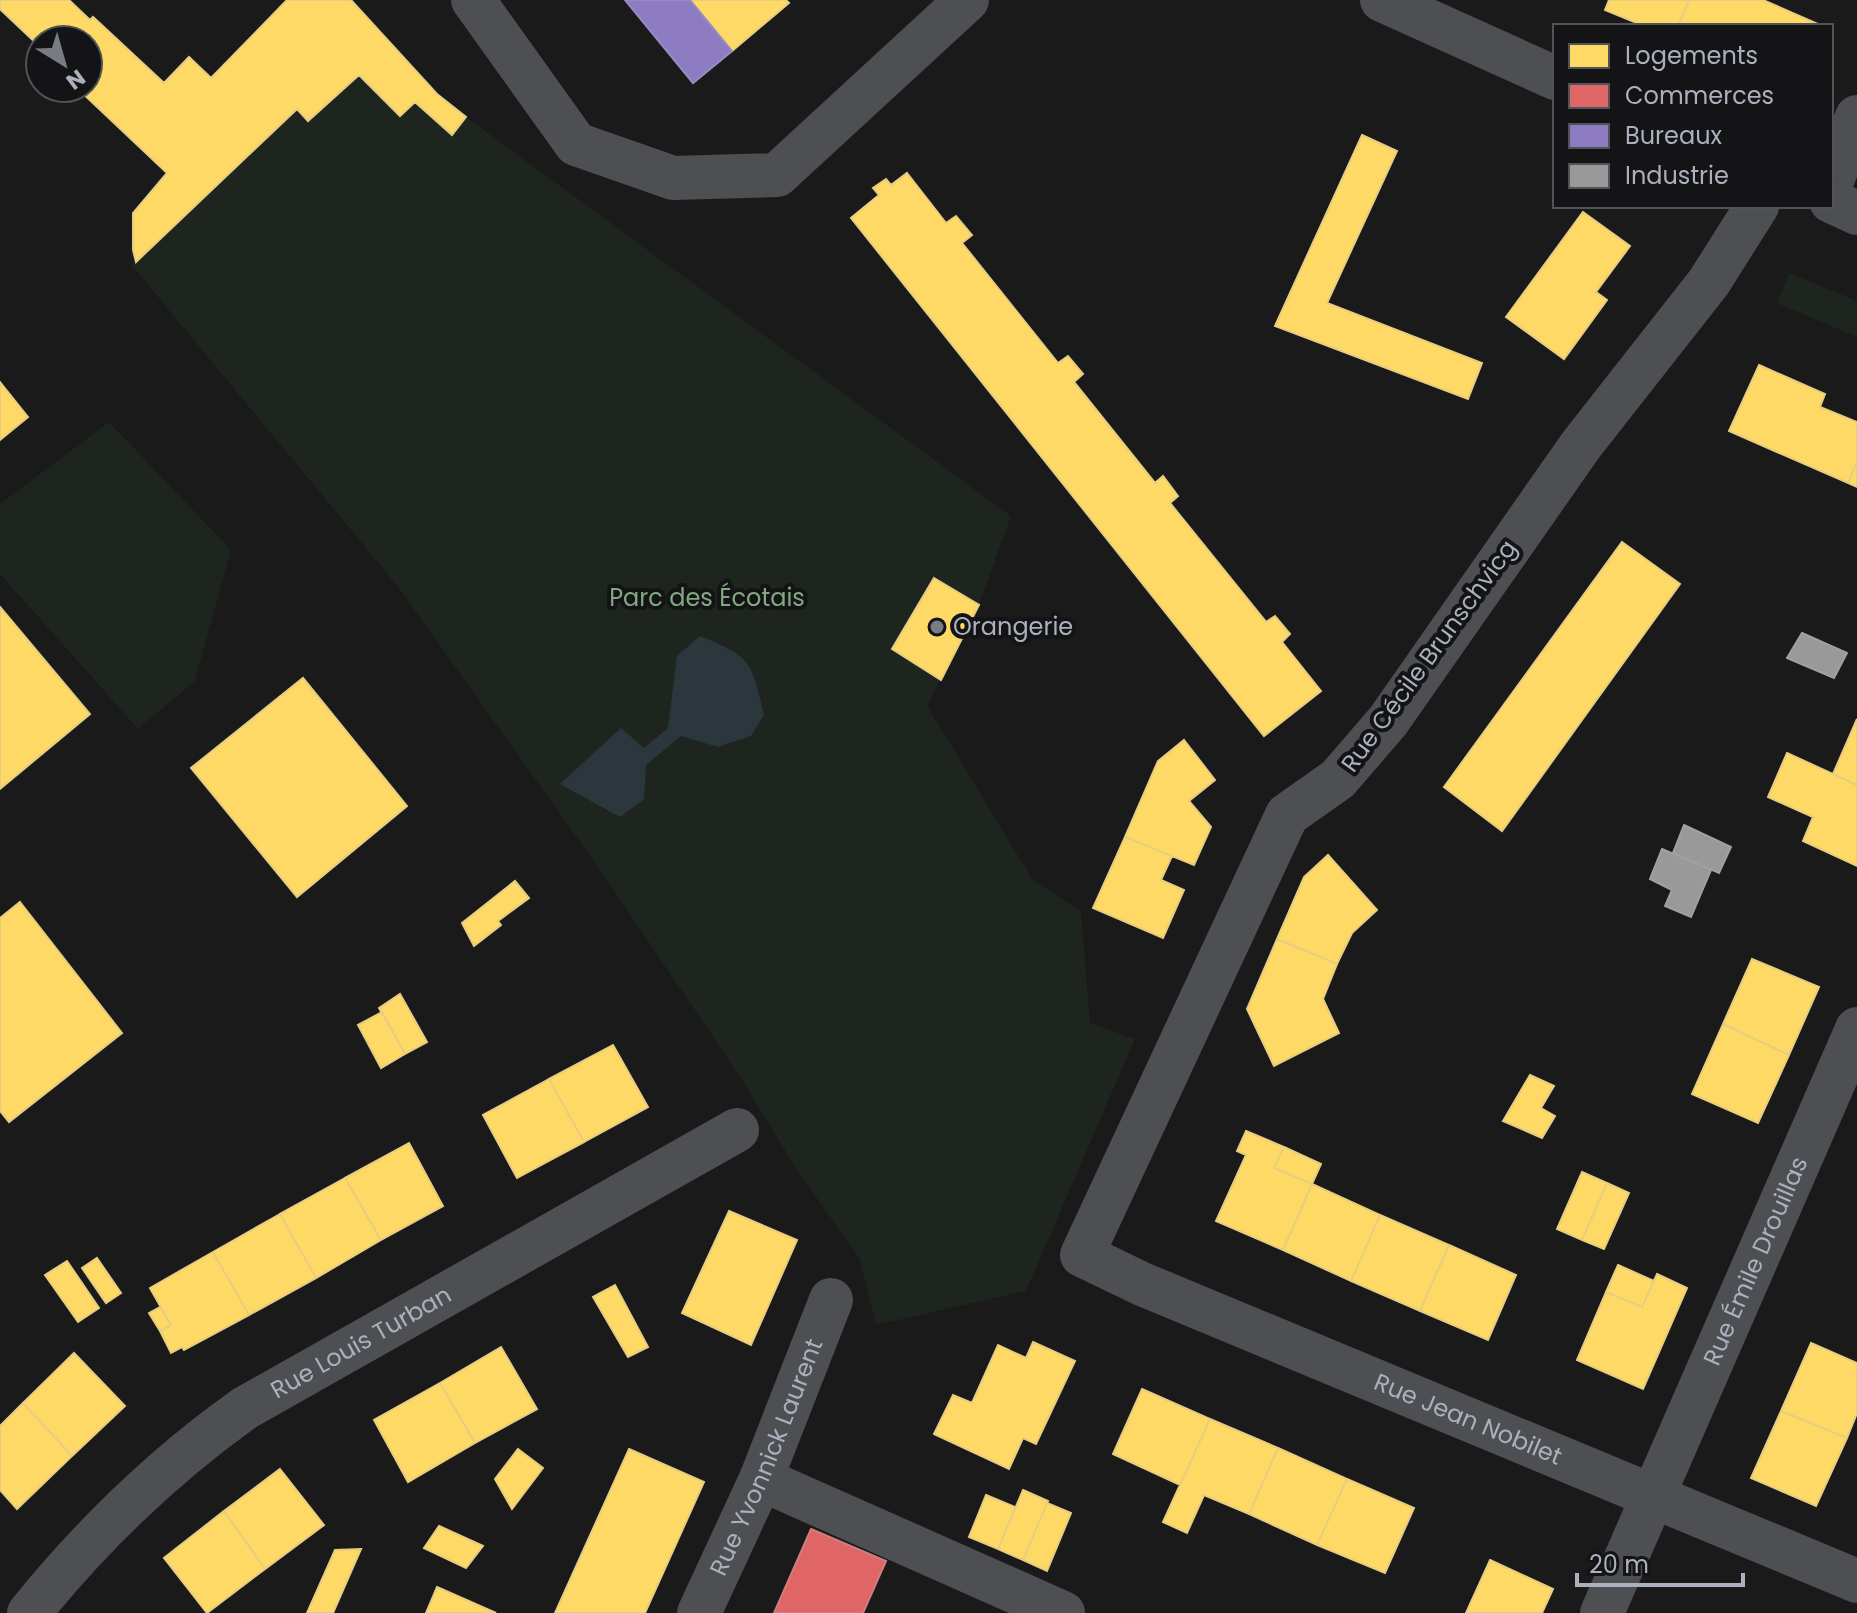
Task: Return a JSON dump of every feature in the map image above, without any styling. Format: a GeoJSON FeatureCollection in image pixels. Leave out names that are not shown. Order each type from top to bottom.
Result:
{"type":"FeatureCollection","features":[{"type":"Feature","properties":{"kind":"street"},"geometry":{"type":"LineString","coordinates":[[473,0],[576,144],[673,178],[777,175],[967,0]]}},
{"type":"Feature","properties":{"kind":"street"},"geometry":{"type":"LineString","coordinates":[[1382,0],[1553,77]]}},
{"type":"Feature","properties":{"kind":"street"},"geometry":{"type":"LineString","coordinates":[[1833,178],[1857,117]]}},
{"type":"Feature","properties":{"kind":"street"},"geometry":{"type":"LineString","coordinates":[[1833,202],[1857,213]]}},
{"type":"Feature","properties":{"kind":"street","name":"Rue Cécile Brunschvicg"},"geometry":{"type":"LineString","coordinates":[[1082,1255],[1287,815],[1338,779],[1388,721],[1581,445],[1709,282],[1756,208]]}},
{"type":"Feature","properties":{"kind":"street","name":"Rue Émile Drouillas"},"geometry":{"type":"LineString","coordinates":[[1602,1613],[1857,1029]]}},
{"type":"Feature","properties":{"kind":"street","name":"Rue Louis Turban"},"geometry":{"type":"LineString","coordinates":[[29,1613],[73,1558],[146,1485],[189,1447],[245,1408],[737,1130]]}},
{"type":"Feature","properties":{"kind":"street","name":"Rue Jean Nobilet"},"geometry":{"type":"LineString","coordinates":[[1082,1255],[1142,1284],[1857,1581]]}},
{"type":"Feature","properties":{"kind":"street","name":"Rue Yvonnick Laurent"},"geometry":{"type":"LineString","coordinates":[[699,1613],[761,1479],[831,1300]]}},
{"type":"Feature","properties":{"kind":"street"},"geometry":{"type":"LineString","coordinates":[[761,1479],[1063,1613]]}},
{"type":"Feature","properties":{"kind":"green space","name":"Parc des Écotais"},"geometry":{"type":"Polygon","coordinates":[[[359,75],[415,102],[452,135],[466,117],[1011,516],[979,605],[927,706],[1033,880],[1081,911],[1090,1023],[1135,1039],[1026,1291],[876,1325],[859,1258],[797,1170],[741,1078],[595,863],[399,588],[130,263],[137,262],[297,109],[308,121],[359,75]]]}},
{"type":"Feature","properties":{"kind":"green space"},"geometry":{"type":"Polygon","coordinates":[[[1789,273],[1857,301],[1857,337],[1777,303],[1789,273]]]}},
{"type":"Feature","properties":{"kind":"green space"},"geometry":{"type":"Polygon","coordinates":[[[109,422],[231,550],[195,681],[138,729],[0,574],[0,504],[109,422]]]}},
{"type":"Feature","properties":{"kind":"shaded area"},"geometry":{"type":"Polygon","coordinates":[[[700,636],[740,656],[752,672],[764,715],[751,736],[718,747],[681,736],[646,765],[644,799],[620,817],[560,784],[621,728],[644,748],[668,728],[677,656],[700,636]]]}},
{"type":"Feature","properties":{"kind":"building: Logements"},"geometry":{"type":"Polygon","coordinates":[[[0,0],[69,0],[90,20],[93,17],[101,24],[24,24],[24,32],[0,9],[0,0]]]}},
{"type":"Feature","properties":{"kind":"building: Logements"},"geometry":{"type":"Polygon","coordinates":[[[287,0],[351,0],[437,94],[466,117],[452,135],[415,102],[400,116],[359,75],[308,121],[297,109],[136,262],[133,213],[167,173],[94,104],[104,104],[104,27],[164,83],[189,57],[211,78],[287,0]]]}},
{"type":"Feature","properties":{"kind":"building: Logements"},"geometry":{"type":"Polygon","coordinates":[[[690,0],[786,0],[789,3],[732,51],[690,0]]]}},
{"type":"Feature","properties":{"kind":"building: Logements"},"geometry":{"type":"Polygon","coordinates":[[[1609,0],[1689,0],[1679,24],[1639,24],[1605,10],[1609,0]]]}},
{"type":"Feature","properties":{"kind":"building: Logements"},"geometry":{"type":"Polygon","coordinates":[[[1689,0],[1763,0],[1818,24],[1679,24],[1689,0]]]}},
{"type":"Feature","properties":{"kind":"building: Logements"},"geometry":{"type":"Polygon","coordinates":[[[1362,135],[1397,151],[1327,303],[1482,363],[1468,399],[1275,326],[1362,135]]]}},
{"type":"Feature","properties":{"kind":"building: Logements"},"geometry":{"type":"Polygon","coordinates":[[[907,173],[946,223],[956,216],[972,235],[962,243],[1058,363],[1068,356],[1083,374],[1074,382],[1155,483],[1163,476],[1178,496],[1170,503],[1266,622],[1275,616],[1290,634],[1282,642],[1321,691],[1264,736],[851,218],[879,195],[873,188],[886,179],[891,185],[907,173]]]}},
{"type":"Feature","properties":{"kind":"building: Logements"},"geometry":{"type":"Polygon","coordinates":[[[1583,212],[1630,246],[1596,292],[1607,300],[1564,359],[1506,317],[1583,212]]]}},
{"type":"Feature","properties":{"kind":"building: Logements"},"geometry":{"type":"Polygon","coordinates":[[[1759,365],[1825,394],[1820,407],[1857,422],[1857,462],[1848,483],[1729,431],[1759,365]]]}},
{"type":"Feature","properties":{"kind":"building: Logements"},"geometry":{"type":"Polygon","coordinates":[[[0,382],[28,417],[0,440],[0,382]]]}},
{"type":"Feature","properties":{"kind":"building: Logements"},"geometry":{"type":"Polygon","coordinates":[[[1857,462],[1857,487],[1848,483],[1857,462]]]}},
{"type":"Feature","properties":{"kind":"building: Logements"},"geometry":{"type":"Polygon","coordinates":[[[1622,542],[1680,584],[1502,831],[1444,787],[1622,542]]]}},
{"type":"Feature","properties":{"kind":"building: Logements","name":"Orangerie"},"geometry":{"type":"Polygon","coordinates":[[[934,578],[979,605],[941,680],[892,649],[934,578]]]}},
{"type":"Feature","properties":{"kind":"building: Logements"},"geometry":{"type":"Polygon","coordinates":[[[0,607],[90,714],[0,789],[0,607]]]}},
{"type":"Feature","properties":{"kind":"building: Logements"},"geometry":{"type":"Polygon","coordinates":[[[303,678],[407,806],[297,897],[191,768],[303,678]]]}},
{"type":"Feature","properties":{"kind":"building: Logements"},"geometry":{"type":"Polygon","coordinates":[[[1857,719],[1857,785],[1833,774],[1857,719]]]}},
{"type":"Feature","properties":{"kind":"building: Logements"},"geometry":{"type":"Polygon","coordinates":[[[1184,740],[1215,780],[1189,801],[1211,827],[1194,865],[1125,837],[1158,761],[1184,740]]]}},
{"type":"Feature","properties":{"kind":"building: Logements"},"geometry":{"type":"Polygon","coordinates":[[[1787,753],[1857,785],[1857,866],[1803,841],[1813,817],[1768,797],[1787,753]]]}},
{"type":"Feature","properties":{"kind":"building: Logements"},"geometry":{"type":"Polygon","coordinates":[[[1125,837],[1172,856],[1161,880],[1184,890],[1163,938],[1093,908],[1125,837]]]}},
{"type":"Feature","properties":{"kind":"building: Logements"},"geometry":{"type":"Polygon","coordinates":[[[1328,855],[1377,910],[1352,933],[1337,964],[1277,939],[1304,877],[1328,855]]]}},
{"type":"Feature","properties":{"kind":"building: Logements"},"geometry":{"type":"Polygon","coordinates":[[[515,881],[529,898],[498,921],[501,925],[474,946],[462,923],[515,881]]]}},
{"type":"Feature","properties":{"kind":"building: Logements"},"geometry":{"type":"Polygon","coordinates":[[[20,902],[122,1033],[9,1122],[0,1111],[0,918],[20,902]]]}},
{"type":"Feature","properties":{"kind":"building: Logements"},"geometry":{"type":"Polygon","coordinates":[[[1277,939],[1337,964],[1323,999],[1339,1033],[1274,1066],[1247,1009],[1277,939]]]}},
{"type":"Feature","properties":{"kind":"building: Logements"},"geometry":{"type":"Polygon","coordinates":[[[1752,959],[1819,987],[1789,1055],[1723,1024],[1752,959]]]}},
{"type":"Feature","properties":{"kind":"building: Logements"},"geometry":{"type":"Polygon","coordinates":[[[400,994],[427,1042],[405,1054],[379,1008],[400,994]]]}},
{"type":"Feature","properties":{"kind":"building: Logements"},"geometry":{"type":"Polygon","coordinates":[[[382,1012],[405,1054],[381,1068],[358,1025],[382,1012]]]}},
{"type":"Feature","properties":{"kind":"building: Logements"},"geometry":{"type":"Polygon","coordinates":[[[1723,1024],[1789,1055],[1758,1123],[1692,1094],[1723,1024]]]}},
{"type":"Feature","properties":{"kind":"building: Logements"},"geometry":{"type":"Polygon","coordinates":[[[613,1045],[648,1107],[584,1142],[549,1079],[613,1045]]]}},
{"type":"Feature","properties":{"kind":"building: Logements"},"geometry":{"type":"Polygon","coordinates":[[[1530,1075],[1554,1086],[1541,1108],[1555,1116],[1542,1138],[1503,1121],[1530,1075]]]}},
{"type":"Feature","properties":{"kind":"building: Logements"},"geometry":{"type":"Polygon","coordinates":[[[549,1079],[584,1142],[517,1178],[483,1115],[549,1079]]]}},
{"type":"Feature","properties":{"kind":"building: Logements"},"geometry":{"type":"Polygon","coordinates":[[[1246,1131],[1284,1147],[1274,1168],[1312,1184],[1283,1250],[1216,1221],[1246,1155],[1237,1151],[1246,1131]]]}},
{"type":"Feature","properties":{"kind":"building: Logements"},"geometry":{"type":"Polygon","coordinates":[[[409,1143],[443,1206],[381,1240],[345,1178],[409,1143]]]}},
{"type":"Feature","properties":{"kind":"building: Logements"},"geometry":{"type":"Polygon","coordinates":[[[1284,1147],[1321,1164],[1312,1184],[1274,1168],[1284,1147]]]}},
{"type":"Feature","properties":{"kind":"building: Logements"},"geometry":{"type":"Polygon","coordinates":[[[1582,1172],[1607,1183],[1582,1240],[1557,1229],[1582,1172]]]}},
{"type":"Feature","properties":{"kind":"building: Logements"},"geometry":{"type":"Polygon","coordinates":[[[345,1178],[381,1240],[316,1278],[280,1214],[345,1178]]]}},
{"type":"Feature","properties":{"kind":"building: Logements"},"geometry":{"type":"Polygon","coordinates":[[[1607,1183],[1629,1193],[1604,1249],[1582,1240],[1607,1183]]]}},
{"type":"Feature","properties":{"kind":"building: Logements"},"geometry":{"type":"Polygon","coordinates":[[[1312,1184],[1380,1215],[1351,1281],[1283,1250],[1312,1184]]]}},
{"type":"Feature","properties":{"kind":"building: Logements"},"geometry":{"type":"Polygon","coordinates":[[[729,1211],[797,1240],[751,1345],[682,1313],[729,1211]]]}},
{"type":"Feature","properties":{"kind":"building: Logements"},"geometry":{"type":"Polygon","coordinates":[[[280,1214],[316,1278],[249,1315],[213,1252],[280,1214]]]}},
{"type":"Feature","properties":{"kind":"building: Logements"},"geometry":{"type":"Polygon","coordinates":[[[1380,1215],[1449,1245],[1420,1311],[1351,1281],[1380,1215]]]}},
{"type":"Feature","properties":{"kind":"building: Logements"},"geometry":{"type":"Polygon","coordinates":[[[1449,1245],[1516,1275],[1488,1340],[1420,1311],[1449,1245]]]}},
{"type":"Feature","properties":{"kind":"building: Logements"},"geometry":{"type":"Polygon","coordinates":[[[213,1252],[249,1315],[184,1350],[182,1347],[171,1353],[160,1331],[171,1325],[150,1288],[213,1252]]]}},
{"type":"Feature","properties":{"kind":"building: Logements"},"geometry":{"type":"Polygon","coordinates":[[[97,1258],[121,1293],[106,1303],[82,1268],[97,1258]]]}},
{"type":"Feature","properties":{"kind":"building: Logements"},"geometry":{"type":"Polygon","coordinates":[[[67,1261],[99,1308],[78,1322],[45,1275],[67,1261]]]}},
{"type":"Feature","properties":{"kind":"building: Logements"},"geometry":{"type":"Polygon","coordinates":[[[1618,1265],[1654,1281],[1642,1307],[1606,1292],[1618,1265]]]}},
{"type":"Feature","properties":{"kind":"building: Logements"},"geometry":{"type":"Polygon","coordinates":[[[1657,1274],[1687,1288],[1643,1389],[1577,1360],[1606,1292],[1642,1307],[1657,1274]]]}},
{"type":"Feature","properties":{"kind":"building: Logements"},"geometry":{"type":"Polygon","coordinates":[[[615,1285],[648,1347],[628,1357],[593,1297],[615,1285]]]}},
{"type":"Feature","properties":{"kind":"building: Logements"},"geometry":{"type":"Polygon","coordinates":[[[160,1307],[171,1325],[160,1331],[149,1313],[160,1307]]]}},
{"type":"Feature","properties":{"kind":"building: Logements"},"geometry":{"type":"Polygon","coordinates":[[[1033,1342],[1075,1361],[1036,1444],[1023,1438],[1009,1469],[934,1434],[953,1395],[972,1403],[998,1345],[1026,1358],[1033,1342]]]}},
{"type":"Feature","properties":{"kind":"building: Logements"},"geometry":{"type":"Polygon","coordinates":[[[1811,1343],[1857,1363],[1857,1413],[1847,1438],[1781,1411],[1811,1343]]]}},
{"type":"Feature","properties":{"kind":"building: Logements"},"geometry":{"type":"Polygon","coordinates":[[[501,1347],[537,1409],[475,1443],[440,1383],[501,1347]]]}},
{"type":"Feature","properties":{"kind":"building: Logements"},"geometry":{"type":"Polygon","coordinates":[[[74,1353],[125,1406],[72,1456],[23,1403],[74,1353]]]}},
{"type":"Feature","properties":{"kind":"building: Logements"},"geometry":{"type":"Polygon","coordinates":[[[440,1383],[475,1443],[408,1482],[374,1420],[440,1383]]]}},
{"type":"Feature","properties":{"kind":"building: Logements"},"geometry":{"type":"Polygon","coordinates":[[[1142,1389],[1210,1419],[1180,1485],[1113,1454],[1142,1389]]]}},
{"type":"Feature","properties":{"kind":"building: Logements"},"geometry":{"type":"Polygon","coordinates":[[[23,1403],[72,1456],[17,1509],[0,1490],[0,1426],[23,1403]]]}},
{"type":"Feature","properties":{"kind":"building: Logements"},"geometry":{"type":"Polygon","coordinates":[[[1781,1411],[1847,1438],[1816,1506],[1751,1478],[1781,1411]]]}},
{"type":"Feature","properties":{"kind":"building: Logements"},"geometry":{"type":"Polygon","coordinates":[[[1210,1419],[1278,1448],[1249,1514],[1204,1495],[1187,1533],[1163,1522],[1210,1419]]]}},
{"type":"Feature","properties":{"kind":"building: Logements"},"geometry":{"type":"Polygon","coordinates":[[[1278,1448],[1347,1479],[1317,1545],[1249,1514],[1278,1448]]]}},
{"type":"Feature","properties":{"kind":"building: Logements"},"geometry":{"type":"Polygon","coordinates":[[[518,1449],[543,1468],[512,1509],[495,1479],[518,1449]]]}},
{"type":"Feature","properties":{"kind":"building: Logements"},"geometry":{"type":"Polygon","coordinates":[[[629,1449],[704,1482],[645,1613],[555,1613],[629,1449]]]}},
{"type":"Feature","properties":{"kind":"building: Logements"},"geometry":{"type":"Polygon","coordinates":[[[280,1469],[324,1525],[265,1569],[224,1511],[280,1469]]]}},
{"type":"Feature","properties":{"kind":"building: Logements"},"geometry":{"type":"Polygon","coordinates":[[[1347,1479],[1414,1508],[1385,1573],[1317,1545],[1347,1479]]]}},
{"type":"Feature","properties":{"kind":"building: Logements"},"geometry":{"type":"Polygon","coordinates":[[[1023,1490],[1048,1501],[1023,1560],[998,1549],[1023,1490]]]}},
{"type":"Feature","properties":{"kind":"building: Logements"},"geometry":{"type":"Polygon","coordinates":[[[986,1495],[1015,1507],[998,1549],[969,1537],[986,1495]]]}},
{"type":"Feature","properties":{"kind":"building: Logements"},"geometry":{"type":"Polygon","coordinates":[[[1047,1503],[1071,1513],[1047,1571],[1023,1560],[1047,1503]]]}},
{"type":"Feature","properties":{"kind":"building: Logements"},"geometry":{"type":"Polygon","coordinates":[[[224,1511],[265,1569],[207,1613],[164,1558],[224,1511]]]}},
{"type":"Feature","properties":{"kind":"building: Logements"},"geometry":{"type":"Polygon","coordinates":[[[439,1526],[483,1546],[466,1568],[424,1548],[439,1526]]]}},
{"type":"Feature","properties":{"kind":"building: Logements"},"geometry":{"type":"Polygon","coordinates":[[[361,1549],[333,1613],[307,1613],[335,1550],[361,1549]]]}},
{"type":"Feature","properties":{"kind":"building: Logements"},"geometry":{"type":"Polygon","coordinates":[[[1490,1560],[1553,1589],[1542,1613],[1466,1613],[1490,1560]]]}},
{"type":"Feature","properties":{"kind":"building: Logements"},"geometry":{"type":"Polygon","coordinates":[[[437,1587],[496,1613],[426,1613],[437,1587]]]}},
{"type":"Feature","properties":{"kind":"building: Commerces"},"geometry":{"type":"Polygon","coordinates":[[[811,1529],[886,1561],[863,1613],[774,1613],[811,1529]]]}},
{"type":"Feature","properties":{"kind":"building: Bureaux"},"geometry":{"type":"Polygon","coordinates":[[[625,0],[690,0],[732,51],[693,83],[625,0]]]}},
{"type":"Feature","properties":{"kind":"building: Industrie"},"geometry":{"type":"Polygon","coordinates":[[[1802,633],[1847,653],[1834,678],[1787,658],[1802,633]]]}},
{"type":"Feature","properties":{"kind":"building: Industrie"},"geometry":{"type":"Polygon","coordinates":[[[1684,825],[1731,847],[1719,873],[1673,853],[1684,825]]]}},
{"type":"Feature","properties":{"kind":"building: Industrie"},"geometry":{"type":"Polygon","coordinates":[[[1662,849],[1711,870],[1691,917],[1665,906],[1672,890],[1650,879],[1662,849]]]}},
{"type":"Feature","properties":{"kind":"place","name":"Orangerie"},"geometry":{"type":"Point","coordinates":[937,627]}}]}
